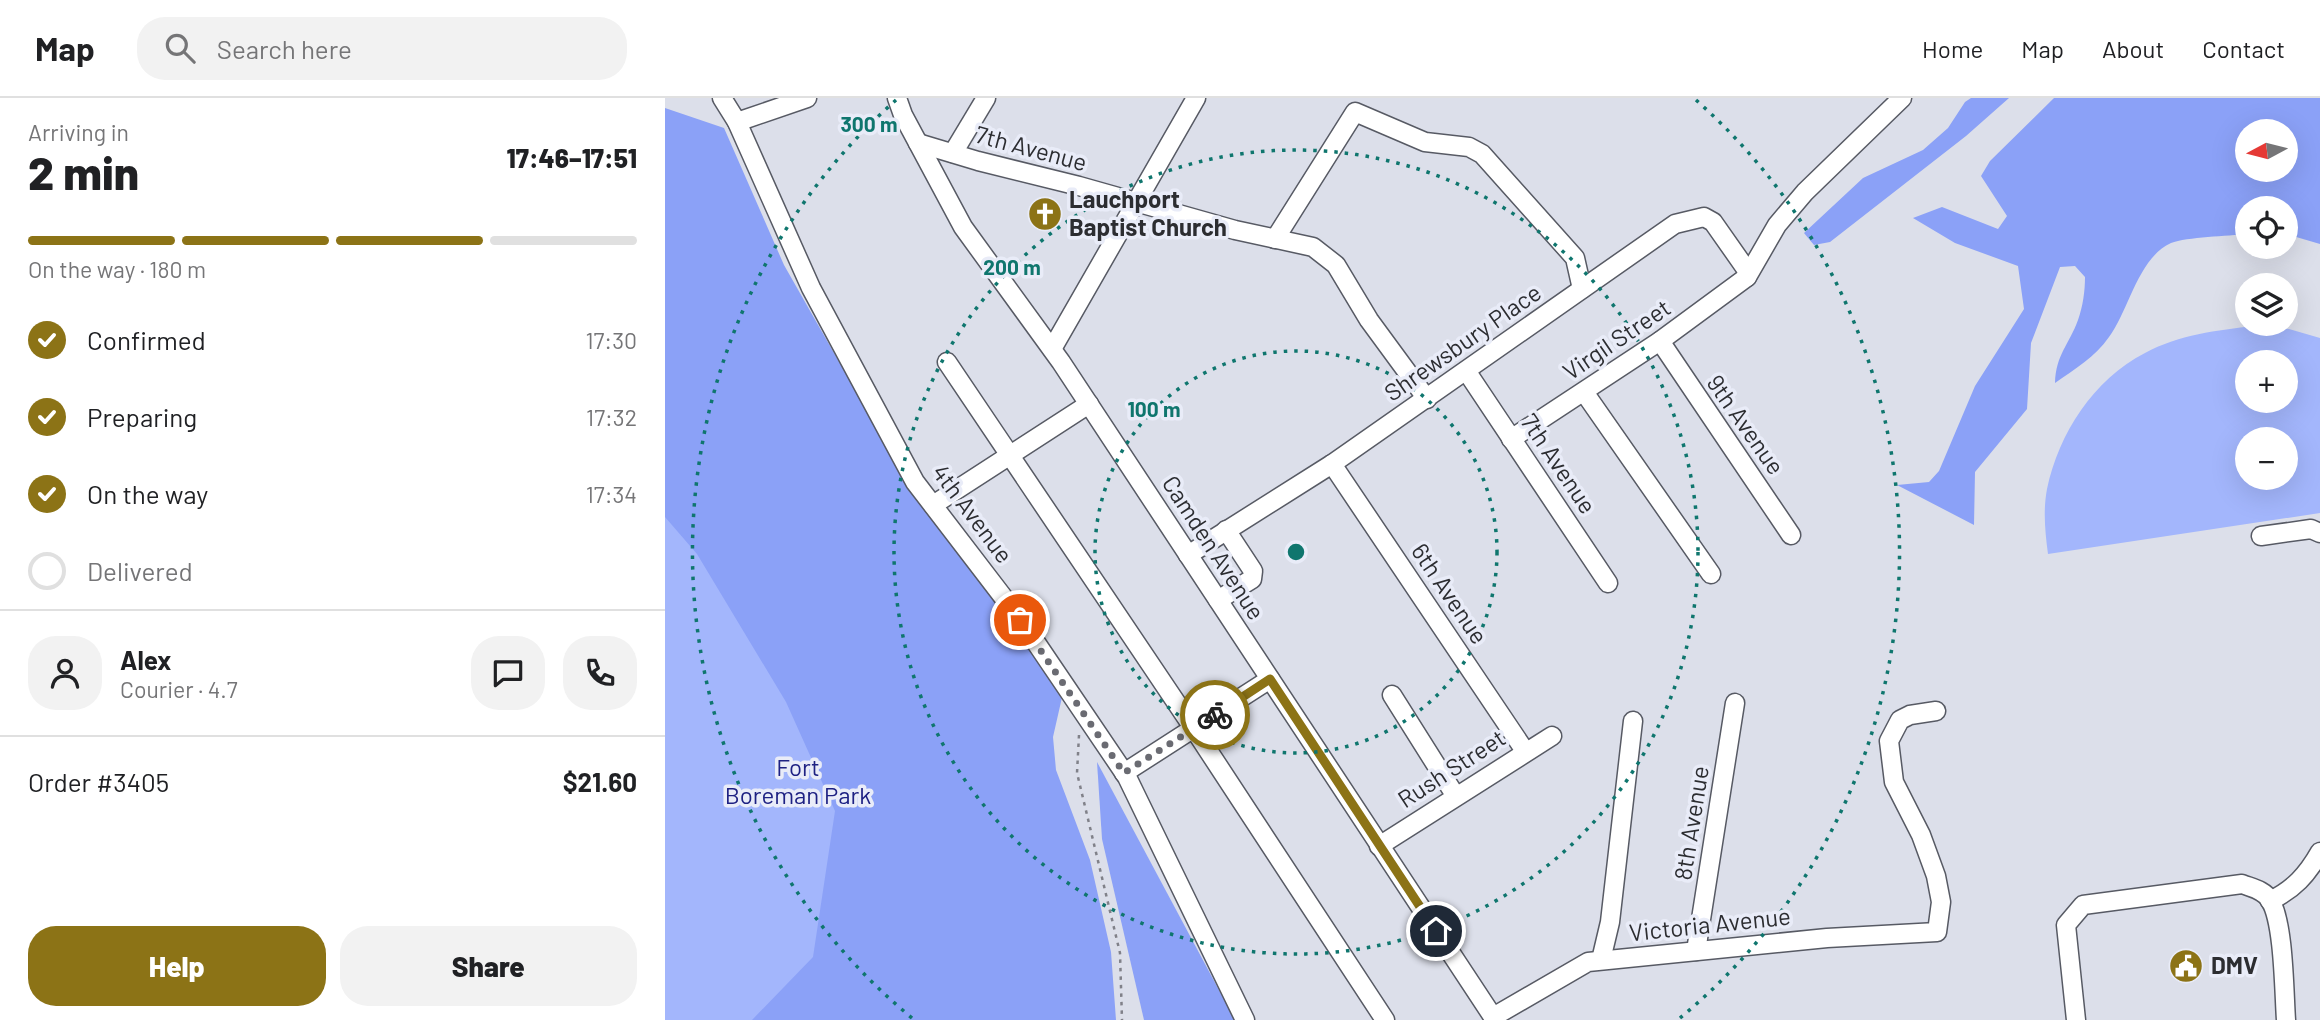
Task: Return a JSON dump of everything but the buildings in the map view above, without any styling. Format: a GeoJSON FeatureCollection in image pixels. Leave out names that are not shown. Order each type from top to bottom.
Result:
{"type":"FeatureCollection","features":[{"type":"Feature","properties":{"kind":"street","name":"4th Avenue"},"geometry":{"type":"LineString","coordinates":[[722,98],[737,122],[811,288],[915,482],[1020,620],[1124,773],[1245,1020]]}},
{"type":"Feature","properties":{"kind":"street"},"geometry":{"type":"LineString","coordinates":[[737,122],[807,98]]}},
{"type":"Feature","properties":{"kind":"street","name":"Camden Avenue"},"geometry":{"type":"LineString","coordinates":[[897,98],[963,227],[1089,404],[1494,1019]]}},
{"type":"Feature","properties":{"kind":"street"},"geometry":{"type":"LineString","coordinates":[[953,153],[986,98]]}},
{"type":"Feature","properties":{"kind":"street"},"geometry":{"type":"LineString","coordinates":[[1052,349],[1196,98]]}},
{"type":"Feature","properties":{"kind":"street"},"geometry":{"type":"LineString","coordinates":[[1747,277],[1777,225],[1805,192],[1902,98]]}},
{"type":"Feature","properties":{"kind":"street"},"geometry":{"type":"LineString","coordinates":[[1275,239],[1355,112],[1425,142],[1469,146],[1482,153],[1574,258],[1582,289]]}},
{"type":"Feature","properties":{"kind":"street","name":"7th Avenue"},"geometry":{"type":"LineString","coordinates":[[918,143],[1235,230],[1313,247],[1336,265],[1369,320],[1427,399]]}},
{"type":"Feature","properties":{"kind":"street","name":"Shrewsbury Place"},"geometry":{"type":"LineString","coordinates":[[1188,555],[1332,464],[1675,224],[1704,217],[1713,222],[1746,269],[1747,277]]}},
{"type":"Feature","properties":{"kind":"street","name":"Virgil Street"},"geometry":{"type":"LineString","coordinates":[[1511,439],[1660,341],[1747,277]]}},
{"type":"Feature","properties":{"kind":"street","name":"9th Avenue"},"geometry":{"type":"LineString","coordinates":[[1660,341],[1791,535]]}},
{"type":"Feature","properties":{"kind":"street"},"geometry":{"type":"LineString","coordinates":[[947,362],[1195,729],[1385,1020]]}},
{"type":"Feature","properties":{"kind":"street","name":"7th Avenue"},"geometry":{"type":"LineString","coordinates":[[1467,372],[1608,583]]}},
{"type":"Feature","properties":{"kind":"street"},"geometry":{"type":"LineString","coordinates":[[1584,392],[1711,574]]}},
{"type":"Feature","properties":{"kind":"street"},"geometry":{"type":"LineString","coordinates":[[933,505],[1089,404]]}},
{"type":"Feature","properties":{"kind":"street","name":"6th Avenue"},"geometry":{"type":"LineString","coordinates":[[1332,464],[1525,751]]}},
{"type":"Feature","properties":{"kind":"street"},"geometry":{"type":"LineString","coordinates":[[2261,536],[2311,529],[2320,533]]}},
{"type":"Feature","properties":{"kind":"street"},"geometry":{"type":"LineString","coordinates":[[1218,600],[1252,579],[1253,571],[1226,530]]}},
{"type":"Feature","properties":{"kind":"street"},"geometry":{"type":"LineString","coordinates":[[1124,773],[1270,679]]}},
{"type":"Feature","properties":{"kind":"street"},"geometry":{"type":"LineString","coordinates":[[1392,695],[1455,795]]}},
{"type":"Feature","properties":{"kind":"street","name":"8th Avenue"},"geometry":{"type":"LineString","coordinates":[[1696,951],[1735,703]]}},
{"type":"Feature","properties":{"kind":"street","name":"Victoria Avenue"},"geometry":{"type":"LineString","coordinates":[[1494,1019],[1588,962],[1827,938],[1937,932],[1941,902],[1936,876],[1921,835],[1894,782],[1889,741],[1900,720],[1910,715],[1936,711]]}},
{"type":"Feature","properties":{"kind":"street"},"geometry":{"type":"LineString","coordinates":[[1601,960],[1610,922],[1633,721]]}},
{"type":"Feature","properties":{"kind":"street","name":"Rush Street"},"geometry":{"type":"LineString","coordinates":[[1380,845],[1552,736]]}},
{"type":"Feature","properties":{"kind":"street"},"geometry":{"type":"LineString","coordinates":[[2270,901],[2289,892],[2307,875],[2320,852]]}},
{"type":"Feature","properties":{"kind":"street"},"geometry":{"type":"LineString","coordinates":[[2077,1020],[2066,925],[2083,905],[2242,884],[2260,891],[2270,901],[2280,933],[2286,1020]]}},
{"type":"Feature","properties":{"kind":"path"},"geometry":{"type":"LineString","coordinates":[[1083,713],[1076,752],[1077,773],[1120,953],[1122,1020]]}},
{"type":"Feature","properties":{"kind":"green space","name":"Fort Boreman Park"},"geometry":{"type":"Polygon","coordinates":[[[665,216],[952,794],[798,1020],[665,1020],[665,216]]]}},
{"type":"Feature","properties":{"kind":"green space"},"geometry":{"type":"Polygon","coordinates":[[[2235,329],[2235,336],[2298,336],[2298,332],[2320,338],[2320,513],[2048,554],[2045,529],[2047,489],[2060,448],[2081,410],[2094,393],[2126,364],[2158,347],[2198,334],[2235,329]]]}},
{"type":"Feature","properties":{"kind":"shaded area"},"geometry":{"type":"Polygon","coordinates":[[[1971,98],[2009,98],[1966,136],[1830,242],[1814,245],[1804,233],[1863,178],[1923,150],[1948,128],[1965,102],[1971,98]]]}},
{"type":"Feature","properties":{"kind":"shaded area"},"geometry":{"type":"Polygon","coordinates":[[[2054,98],[2320,98],[2320,244],[2298,238],[2298,196],[2235,196],[2235,235],[2178,241],[2160,250],[2142,272],[2116,326],[2103,344],[2055,383],[2060,357],[2080,315],[2085,282],[2085,277],[2075,266],[2060,267],[2031,343],[2027,409],[1975,472],[1974,525],[1897,485],[1929,482],[1939,471],[1975,386],[2024,309],[2018,266],[1955,243],[1913,218],[1942,207],[1998,229],[2007,216],[1981,176],[1990,161],[2054,98]]]}},
{"type":"Feature","properties":{"kind":"shaded area"},"geometry":{"type":"Polygon","coordinates":[[[665,108],[724,128],[784,265],[900,469],[1063,693],[1053,737],[1056,770],[1090,860],[1111,952],[1116,1020],[752,1020],[813,957],[835,811],[786,702],[697,554],[665,517],[665,108]]]}},
{"type":"Feature","properties":{"kind":"shaded area"},"geometry":{"type":"Polygon","coordinates":[[[1097,762],[1235,1020],[1144,1020],[1102,839],[1097,762]]]}},
{"type":"Feature","properties":{"kind":"way so far"},"geometry":{"type":"LineString","coordinates":[[1020,620],[1124,773],[1215,715]]}},
{"type":"Feature","properties":{"kind":"place","name":"Lauchport Baptist Church"},"geometry":{"type":"Point","coordinates":[1045,214]}},
{"type":"Feature","properties":{"kind":"place","name":"DMV"},"geometry":{"type":"Point","coordinates":[2186,966]}},
{"type":"Feature","properties":{"kind":"route"},"geometry":{"type":"LineString","coordinates":[[1215,715],[1270,679],[1436,931]]}}]}
